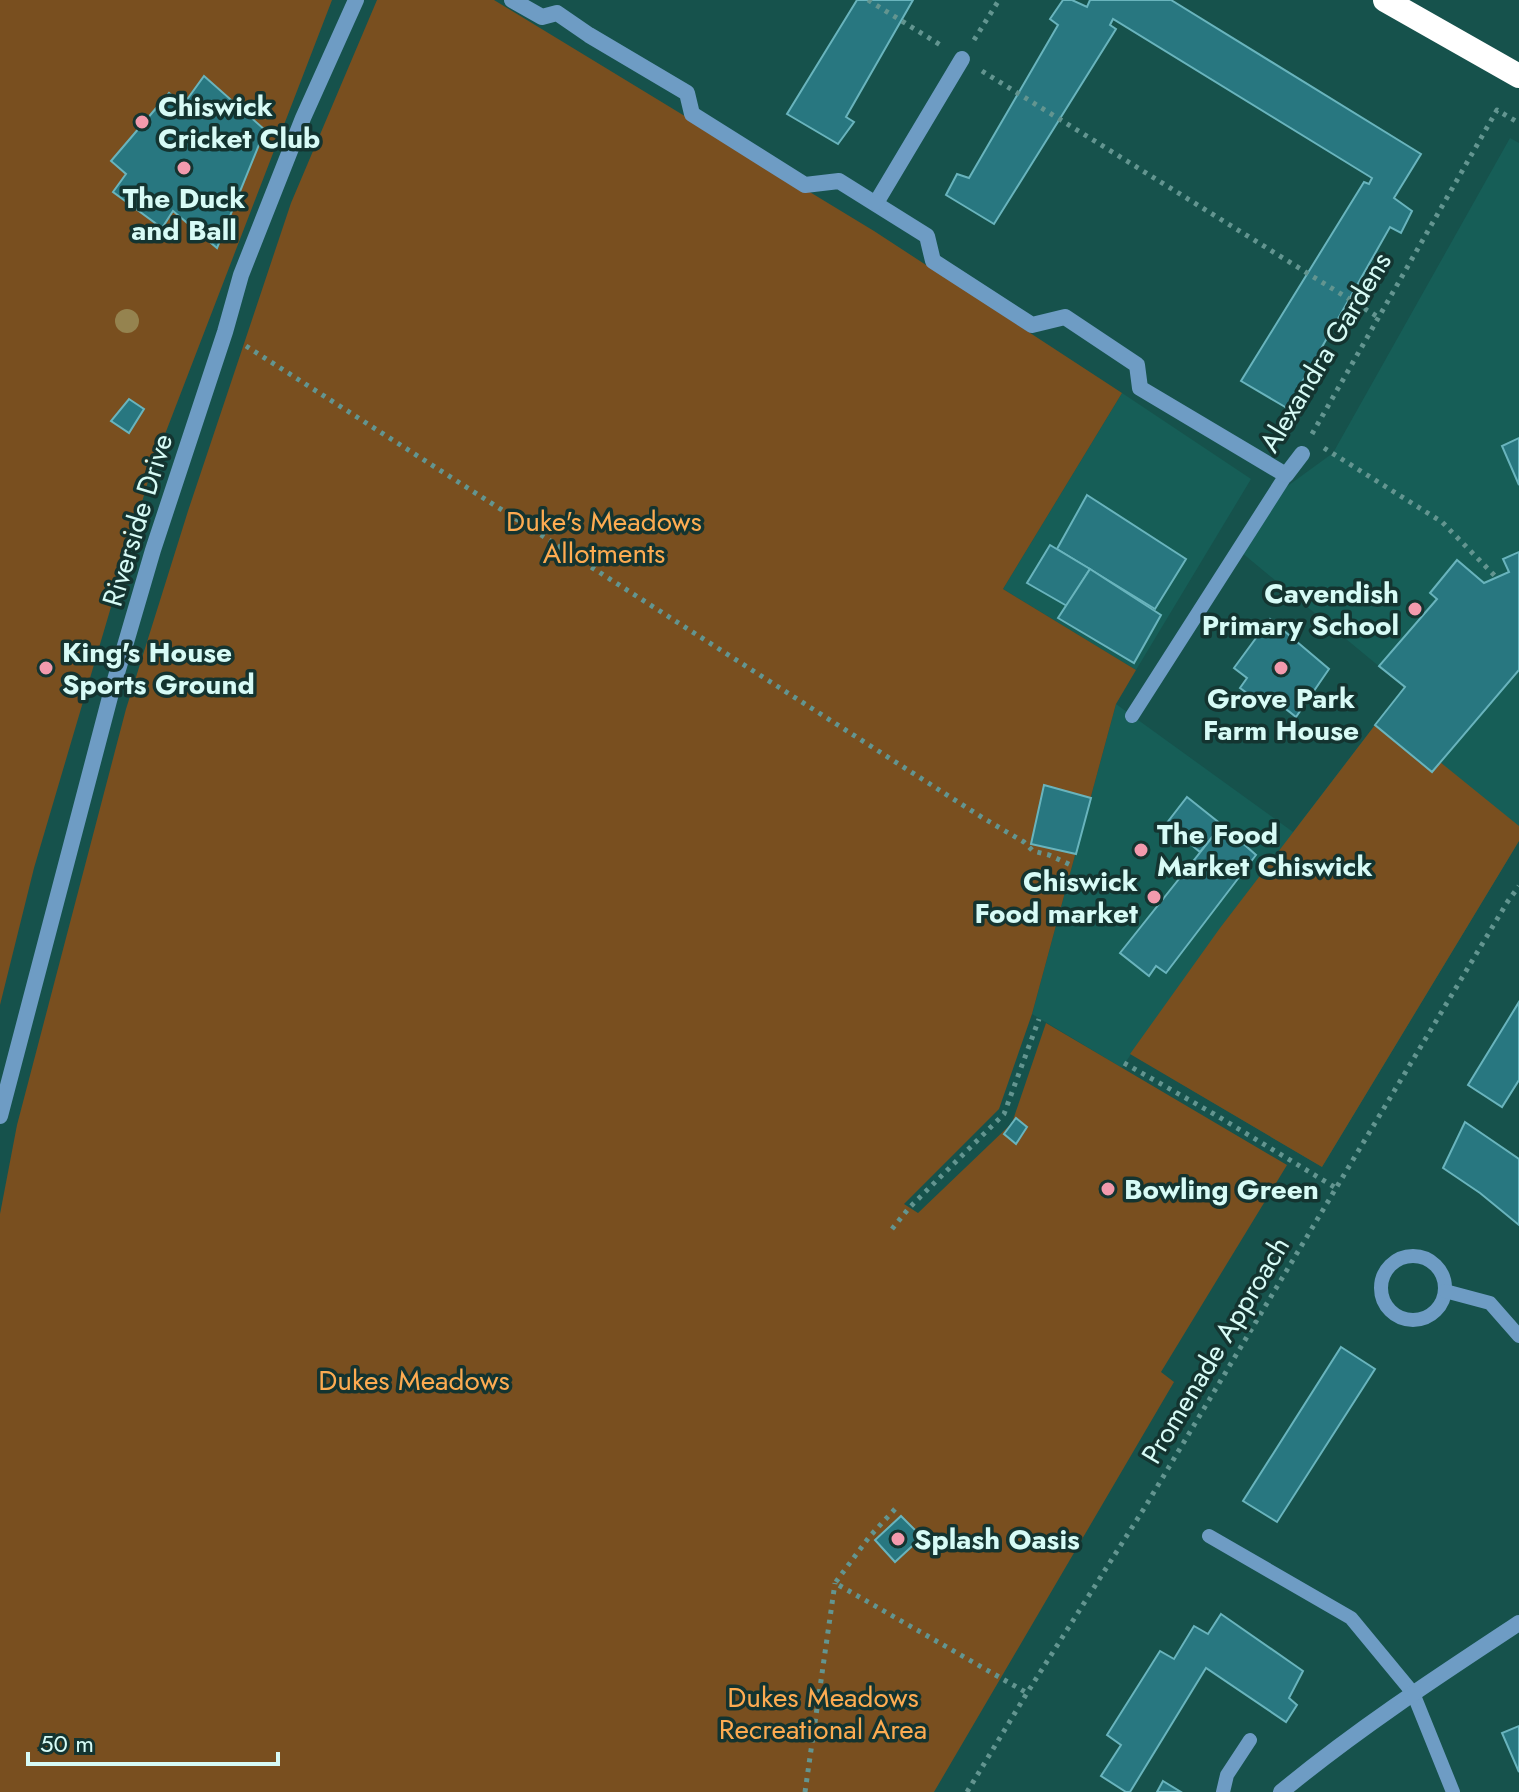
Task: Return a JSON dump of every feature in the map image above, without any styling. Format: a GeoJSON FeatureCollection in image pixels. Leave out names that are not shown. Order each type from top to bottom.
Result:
{"type":"FeatureCollection","features":[{"type":"Feature","properties":{"kind":"highway"},"geometry":{"type":"LineString","coordinates":[[1385,0],[1519,76]]}},
{"type":"Feature","properties":{"kind":"street","name":"Riverside Drive"},"geometry":{"type":"LineString","coordinates":[[0,1116],[153,550],[241,275],[303,118],[356,0]]}},
{"type":"Feature","properties":{"kind":"street","name":"Alexandra Gardens"},"geometry":{"type":"LineString","coordinates":[[512,0],[542,17],[557,13],[687,93],[692,114],[805,185],[839,181],[876,203],[927,236],[933,261],[1032,325],[1065,317],[1137,365],[1140,388],[1286,475],[1306,447]]}},
{"type":"Feature","properties":{"kind":"street"},"geometry":{"type":"LineString","coordinates":[[876,203],[962,59]]}},
{"type":"Feature","properties":{"kind":"street"},"geometry":{"type":"LineString","coordinates":[[1281,1792],[1330,1752],[1413,1693],[1519,1623]]}},
{"type":"Feature","properties":{"kind":"lane"},"geometry":{"type":"LineString","coordinates":[[1132,716],[1286,475]]}},
{"type":"Feature","properties":{"kind":"lane"},"geometry":{"type":"LineString","coordinates":[[1411,1256],[1422,1257],[1440,1270],[1445,1291],[1443,1301],[1430,1316],[1410,1320],[1392,1312],[1382,1295],[1382,1284],[1391,1265],[1411,1256]]}},
{"type":"Feature","properties":{"kind":"lane"},"geometry":{"type":"LineString","coordinates":[[1445,1291],[1490,1303],[1519,1336]]}},
{"type":"Feature","properties":{"kind":"lane"},"geometry":{"type":"LineString","coordinates":[[1209,1536],[1351,1618],[1413,1693],[1453,1792]]}},
{"type":"Feature","properties":{"kind":"lane"},"geometry":{"type":"LineString","coordinates":[[1223,1792],[1227,1775],[1250,1740]]}},
{"type":"Feature","properties":{"kind":"path"},"geometry":{"type":"LineString","coordinates":[[868,0],[1378,317]]}},
{"type":"Feature","properties":{"kind":"path"},"geometry":{"type":"LineString","coordinates":[[962,59],[999,0]]}},
{"type":"Feature","properties":{"kind":"path","name":"Alexandra Gardens"},"geometry":{"type":"LineString","coordinates":[[1306,447],[1497,110],[1519,123]]}},
{"type":"Feature","properties":{"kind":"path"},"geometry":{"type":"LineString","coordinates":[[225,332],[1024,842],[1033,851],[1073,866]]}},
{"type":"Feature","properties":{"kind":"path"},"geometry":{"type":"LineString","coordinates":[[1306,447],[1442,522],[1497,578]]}},
{"type":"Feature","properties":{"kind":"path","name":"Promenade Approach"},"geometry":{"type":"LineString","coordinates":[[967,1792],[1145,1507],[1519,886]]}},
{"type":"Feature","properties":{"kind":"path"},"geometry":{"type":"LineString","coordinates":[[892,1229],[909,1208],[1004,1114],[1039,1019]]}},
{"type":"Feature","properties":{"kind":"path"},"geometry":{"type":"LineString","coordinates":[[1124,1063],[1336,1188]]}},
{"type":"Feature","properties":{"kind":"path"},"geometry":{"type":"LineString","coordinates":[[805,1792],[835,1583],[870,1536],[895,1509]]}},
{"type":"Feature","properties":{"kind":"path"},"geometry":{"type":"LineString","coordinates":[[835,1583],[1027,1693]]}},
{"type":"Feature","properties":{"kind":"shaded area","name":"Cavendish Primary School"},"geometry":{"type":"Polygon","coordinates":[[[1510,138],[1519,143],[1519,841],[1322,1167],[1131,1054],[1122,1068],[1032,1014],[1116,704],[1293,832],[1404,687],[1241,552],[1278,493],[1333,453],[1510,138]]]}},
{"type":"Feature","properties":{"kind":"shaded area"},"geometry":{"type":"Polygon","coordinates":[[[1122,393],[1251,479],[1136,670],[1003,589],[1122,393]]]}},
{"type":"Feature","properties":{"kind":"green space","name":"Chiswick Cricket Club"},"geometry":{"type":"Polygon","coordinates":[[[0,0],[332,0],[152,468],[34,868],[0,1005],[0,0]]]}},
{"type":"Feature","properties":{"kind":"green space"},"geometry":{"type":"Polygon","coordinates":[[[377,0],[494,0],[874,231],[1122,393],[1003,589],[1136,670],[1116,704],[1032,1014],[999,1109],[904,1204],[918,1213],[1012,1123],[1046,1023],[1287,1165],[1161,1372],[1174,1382],[934,1792],[0,1792],[0,1214],[17,1125],[126,709],[188,511],[291,203],[377,0]]]}},
{"type":"Feature","properties":{"kind":"green space"},"geometry":{"type":"Polygon","coordinates":[[[1375,725],[1432,772],[1440,762],[1519,826],[1519,841],[1322,1167],[1130,1054],[1220,928],[1375,725]]]}},
{"type":"Feature","properties":{"kind":"building"},"geometry":{"type":"Polygon","coordinates":[[[857,0],[913,0],[846,117],[854,122],[838,144],[787,114],[857,0]]]}},
{"type":"Feature","properties":{"kind":"building"},"geometry":{"type":"Polygon","coordinates":[[[1063,0],[1072,0],[1087,7],[1090,0],[1171,0],[1421,154],[1394,198],[1412,211],[1401,233],[1390,227],[1301,384],[1308,390],[1292,411],[1241,381],[1364,182],[1369,184],[1372,178],[1113,19],[1110,25],[1116,29],[994,224],[946,195],[957,174],[969,178],[1058,25],[1050,19],[1063,0]]]}},
{"type":"Feature","properties":{"kind":"building","name":"The Duck and Ball"},"geometry":{"type":"Polygon","coordinates":[[[204,76],[265,130],[217,248],[173,211],[162,228],[113,192],[126,174],[111,161],[169,93],[183,105],[204,76]]]}},
{"type":"Feature","properties":{"kind":"building"},"geometry":{"type":"Polygon","coordinates":[[[129,399],[144,409],[129,433],[111,421],[129,399]]]}},
{"type":"Feature","properties":{"kind":"building"},"geometry":{"type":"Polygon","coordinates":[[[1519,438],[1519,485],[1502,446],[1519,438]]]}},
{"type":"Feature","properties":{"kind":"building"},"geometry":{"type":"Polygon","coordinates":[[[1087,495],[1186,559],[1155,609],[1057,549],[1087,495]]]}},
{"type":"Feature","properties":{"kind":"building"},"geometry":{"type":"Polygon","coordinates":[[[1050,545],[1090,569],[1067,606],[1027,583],[1050,545]]]}},
{"type":"Feature","properties":{"kind":"building"},"geometry":{"type":"Polygon","coordinates":[[[1519,552],[1519,670],[1432,772],[1375,725],[1405,687],[1379,666],[1437,599],[1430,593],[1457,560],[1484,583],[1509,572],[1503,559],[1519,552]]]}},
{"type":"Feature","properties":{"kind":"building"},"geometry":{"type":"Polygon","coordinates":[[[1090,569],[1161,615],[1134,663],[1058,618],[1090,569]]]}},
{"type":"Feature","properties":{"kind":"building","name":"Grove Park Farm House"},"geometry":{"type":"Polygon","coordinates":[[[1270,619],[1329,669],[1296,717],[1267,694],[1261,703],[1240,688],[1247,678],[1234,668],[1270,619]]]}},
{"type":"Feature","properties":{"kind":"building"},"geometry":{"type":"Polygon","coordinates":[[[1044,785],[1091,798],[1076,854],[1031,844],[1044,785]]]}},
{"type":"Feature","properties":{"kind":"building"},"geometry":{"type":"Polygon","coordinates":[[[1187,797],[1222,825],[1200,852],[1166,824],[1187,797]]]}},
{"type":"Feature","properties":{"kind":"building"},"geometry":{"type":"Polygon","coordinates":[[[1222,825],[1256,855],[1166,973],[1156,966],[1149,976],[1120,953],[1222,825]]]}},
{"type":"Feature","properties":{"kind":"building"},"geometry":{"type":"Polygon","coordinates":[[[1519,1002],[1519,1080],[1502,1107],[1468,1085],[1519,1002]]]}},
{"type":"Feature","properties":{"kind":"building"},"geometry":{"type":"Polygon","coordinates":[[[1016,1118],[1027,1127],[1016,1144],[1004,1134],[1016,1118]]]}},
{"type":"Feature","properties":{"kind":"building"},"geometry":{"type":"Polygon","coordinates":[[[1465,1122],[1519,1159],[1519,1225],[1443,1168],[1465,1122]]]}},
{"type":"Feature","properties":{"kind":"building"},"geometry":{"type":"Polygon","coordinates":[[[1341,1347],[1375,1369],[1277,1522],[1243,1501],[1341,1347]]]}},
{"type":"Feature","properties":{"kind":"building","name":"Splash Oasis"},"geometry":{"type":"Polygon","coordinates":[[[901,1516],[922,1537],[895,1562],[875,1540],[901,1516]]]}},
{"type":"Feature","properties":{"kind":"building"},"geometry":{"type":"Polygon","coordinates":[[[1221,1614],[1303,1671],[1289,1698],[1297,1705],[1286,1722],[1206,1668],[1130,1792],[1126,1792],[1101,1776],[1121,1745],[1107,1735],[1160,1651],[1174,1659],[1194,1626],[1208,1634],[1221,1614]]]}},
{"type":"Feature","properties":{"kind":"building"},"geometry":{"type":"Polygon","coordinates":[[[1519,1726],[1519,1772],[1502,1733],[1519,1726]]]}},
{"type":"Feature","properties":{"kind":"building"},"geometry":{"type":"Polygon","coordinates":[[[1163,1781],[1181,1792],[1157,1792],[1163,1781]]]}},
{"type":"Feature","properties":{"kind":"place","name":"Chiswick Cricket Club"},"geometry":{"type":"Point","coordinates":[142,122]}},
{"type":"Feature","properties":{"kind":"place","name":"The Duck and Ball"},"geometry":{"type":"Point","coordinates":[184,168]}},
{"type":"Feature","properties":{"kind":"place","name":"Cavendish Primary School"},"geometry":{"type":"Point","coordinates":[1415,609]}},
{"type":"Feature","properties":{"kind":"place","name":"King's House Sports Ground"},"geometry":{"type":"Point","coordinates":[46,668]}},
{"type":"Feature","properties":{"kind":"place","name":"Grove Park Farm House"},"geometry":{"type":"Point","coordinates":[1281,668]}},
{"type":"Feature","properties":{"kind":"place","name":"The Food Market Chiswick"},"geometry":{"type":"Point","coordinates":[1141,850]}},
{"type":"Feature","properties":{"kind":"place","name":"Chiswick Food market"},"geometry":{"type":"Point","coordinates":[1154,897]}},
{"type":"Feature","properties":{"kind":"place","name":"Bowling Green"},"geometry":{"type":"Point","coordinates":[1108,1189]}},
{"type":"Feature","properties":{"kind":"place","name":"Splash Oasis"},"geometry":{"type":"Point","coordinates":[898,1539]}},
{"type":"Feature","properties":{"kind":"park label","name":"Duke's Meadows Allotments"},"geometry":{"type":"Point","coordinates":[604,537]}},
{"type":"Feature","properties":{"kind":"park label","name":"Dukes Meadows"},"geometry":{"type":"Point","coordinates":[414,1380]}},
{"type":"Feature","properties":{"kind":"park label","name":"Dukes Meadows Recreational Area"},"geometry":{"type":"Point","coordinates":[823,1713]}}]}
